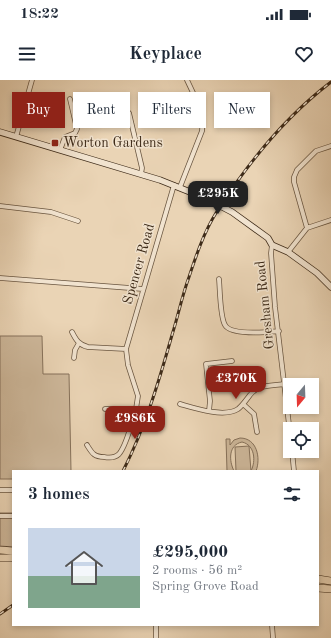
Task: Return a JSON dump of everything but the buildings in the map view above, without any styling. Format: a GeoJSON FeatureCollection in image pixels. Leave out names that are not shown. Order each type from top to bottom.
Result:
{"type":"FeatureCollection","features":[{"type":"Feature","properties":{"kind":"highway"},"geometry":{"type":"LineString","coordinates":[[0,550],[12,551]]}},
{"type":"Feature","properties":{"kind":"highway"},"geometry":{"type":"LineString","coordinates":[[0,558],[12,558]]}},
{"type":"Feature","properties":{"kind":"highway"},"geometry":{"type":"LineString","coordinates":[[319,580],[331,581]]}},
{"type":"Feature","properties":{"kind":"highway"},"geometry":{"type":"LineString","coordinates":[[319,588],[331,589]]}},
{"type":"Feature","properties":{"kind":"main road"},"geometry":{"type":"LineString","coordinates":[[0,132],[141,174],[180,187],[213,202],[232,212],[268,238],[272,245],[288,252],[316,273],[331,288]]}},
{"type":"Feature","properties":{"kind":"street"},"geometry":{"type":"LineString","coordinates":[[16,137],[32,80]]}},
{"type":"Feature","properties":{"kind":"street"},"geometry":{"type":"LineString","coordinates":[[180,187],[202,131],[203,114],[188,80]]}},
{"type":"Feature","properties":{"kind":"street"},"geometry":{"type":"LineString","coordinates":[[60,150],[65,137],[75,133],[77,130],[70,99]]}},
{"type":"Feature","properties":{"kind":"street"},"geometry":{"type":"LineString","coordinates":[[130,117],[142,168],[141,174]]}},
{"type":"Feature","properties":{"kind":"street"},"geometry":{"type":"LineString","coordinates":[[307,228],[294,182],[294,177],[297,170],[316,151],[331,146]]}},
{"type":"Feature","properties":{"kind":"street","name":"Spencer Road"},"geometry":{"type":"LineString","coordinates":[[87,445],[97,457],[111,458],[119,454],[136,409],[138,396],[128,365],[126,349],[174,185]]}},
{"type":"Feature","properties":{"kind":"street"},"geometry":{"type":"LineString","coordinates":[[0,206],[51,212],[78,221]]}},
{"type":"Feature","properties":{"kind":"street"},"geometry":{"type":"LineString","coordinates":[[288,252],[307,228],[331,220]]}},
{"type":"Feature","properties":{"kind":"street","name":"Gresham Road"},"geometry":{"type":"LineString","coordinates":[[272,245],[271,253],[275,307],[283,378]]}},
{"type":"Feature","properties":{"kind":"street"},"geometry":{"type":"LineString","coordinates":[[0,278],[143,289]]}},
{"type":"Feature","properties":{"kind":"street"},"geometry":{"type":"LineString","coordinates":[[219,279],[223,320],[226,327],[231,330],[259,333],[279,331]]}},
{"type":"Feature","properties":{"kind":"street"},"geometry":{"type":"LineString","coordinates":[[72,332],[79,344],[88,348],[126,349]]}},
{"type":"Feature","properties":{"kind":"street"},"geometry":{"type":"LineString","coordinates":[[74,358],[75,350],[79,344]]}},
{"type":"Feature","properties":{"kind":"street"},"geometry":{"type":"LineString","coordinates":[[209,411],[210,401],[206,364],[232,361]]}},
{"type":"Feature","properties":{"kind":"street"},"geometry":{"type":"LineString","coordinates":[[180,404],[200,410],[230,412],[237,410],[251,393],[259,387],[283,384]]}},
{"type":"Feature","properties":{"kind":"street"},"geometry":{"type":"LineString","coordinates":[[243,404],[254,414],[257,432]]}},
{"type":"Feature","properties":{"kind":"street"},"geometry":{"type":"LineString","coordinates":[[105,409],[136,409]]}},
{"type":"Feature","properties":{"kind":"street"},"geometry":{"type":"LineString","coordinates":[[293,458],[294,470]]}},
{"type":"Feature","properties":{"kind":"street"},"geometry":{"type":"LineString","coordinates":[[0,490],[12,490]]}},
{"type":"Feature","properties":{"kind":"street"},"geometry":{"type":"LineString","coordinates":[[0,516],[12,516]]}},
{"type":"Feature","properties":{"kind":"street"},"geometry":{"type":"LineString","coordinates":[[156,626],[156,638]]}},
{"type":"Feature","properties":{"kind":"street"},"geometry":{"type":"LineString","coordinates":[[272,626],[273,638]]}},
{"type":"Feature","properties":{"kind":"shaded area"},"geometry":{"type":"Polygon","coordinates":[[[0,336],[42,336],[43,374],[69,374],[71,470],[12,470],[12,479],[0,479],[0,336]]]}},
{"type":"Feature","properties":{"kind":"shaded area"},"geometry":{"type":"Polygon","coordinates":[[[240,438],[246,439],[254,445],[258,455],[256,470],[252,470],[254,458],[250,446],[242,442],[234,446],[232,450],[231,463],[234,470],[227,470],[226,439],[230,439],[230,445],[234,440],[240,438]]]}},
{"type":"Feature","properties":{"kind":"shaded area"},"geometry":{"type":"Polygon","coordinates":[[[249,446],[251,470],[236,470],[235,447],[249,446]]]}},
{"type":"Feature","properties":{"kind":"shaded area"},"geometry":{"type":"Polygon","coordinates":[[[0,513],[12,513],[12,547],[0,546],[0,513]]]}},
{"type":"Feature","properties":{"kind":"railway"},"geometry":{"type":"LineString","coordinates":[[124,470],[151,404],[187,284],[201,244],[212,220],[228,195],[268,142],[298,110],[331,82]]}},
{"type":"Feature","properties":{"kind":"railway"},"geometry":{"type":"LineString","coordinates":[[0,614],[12,606]]}},
{"type":"Feature","properties":{"kind":"place","name":"Worton Gardens"},"geometry":{"type":"Point","coordinates":[55,143]}}]}
